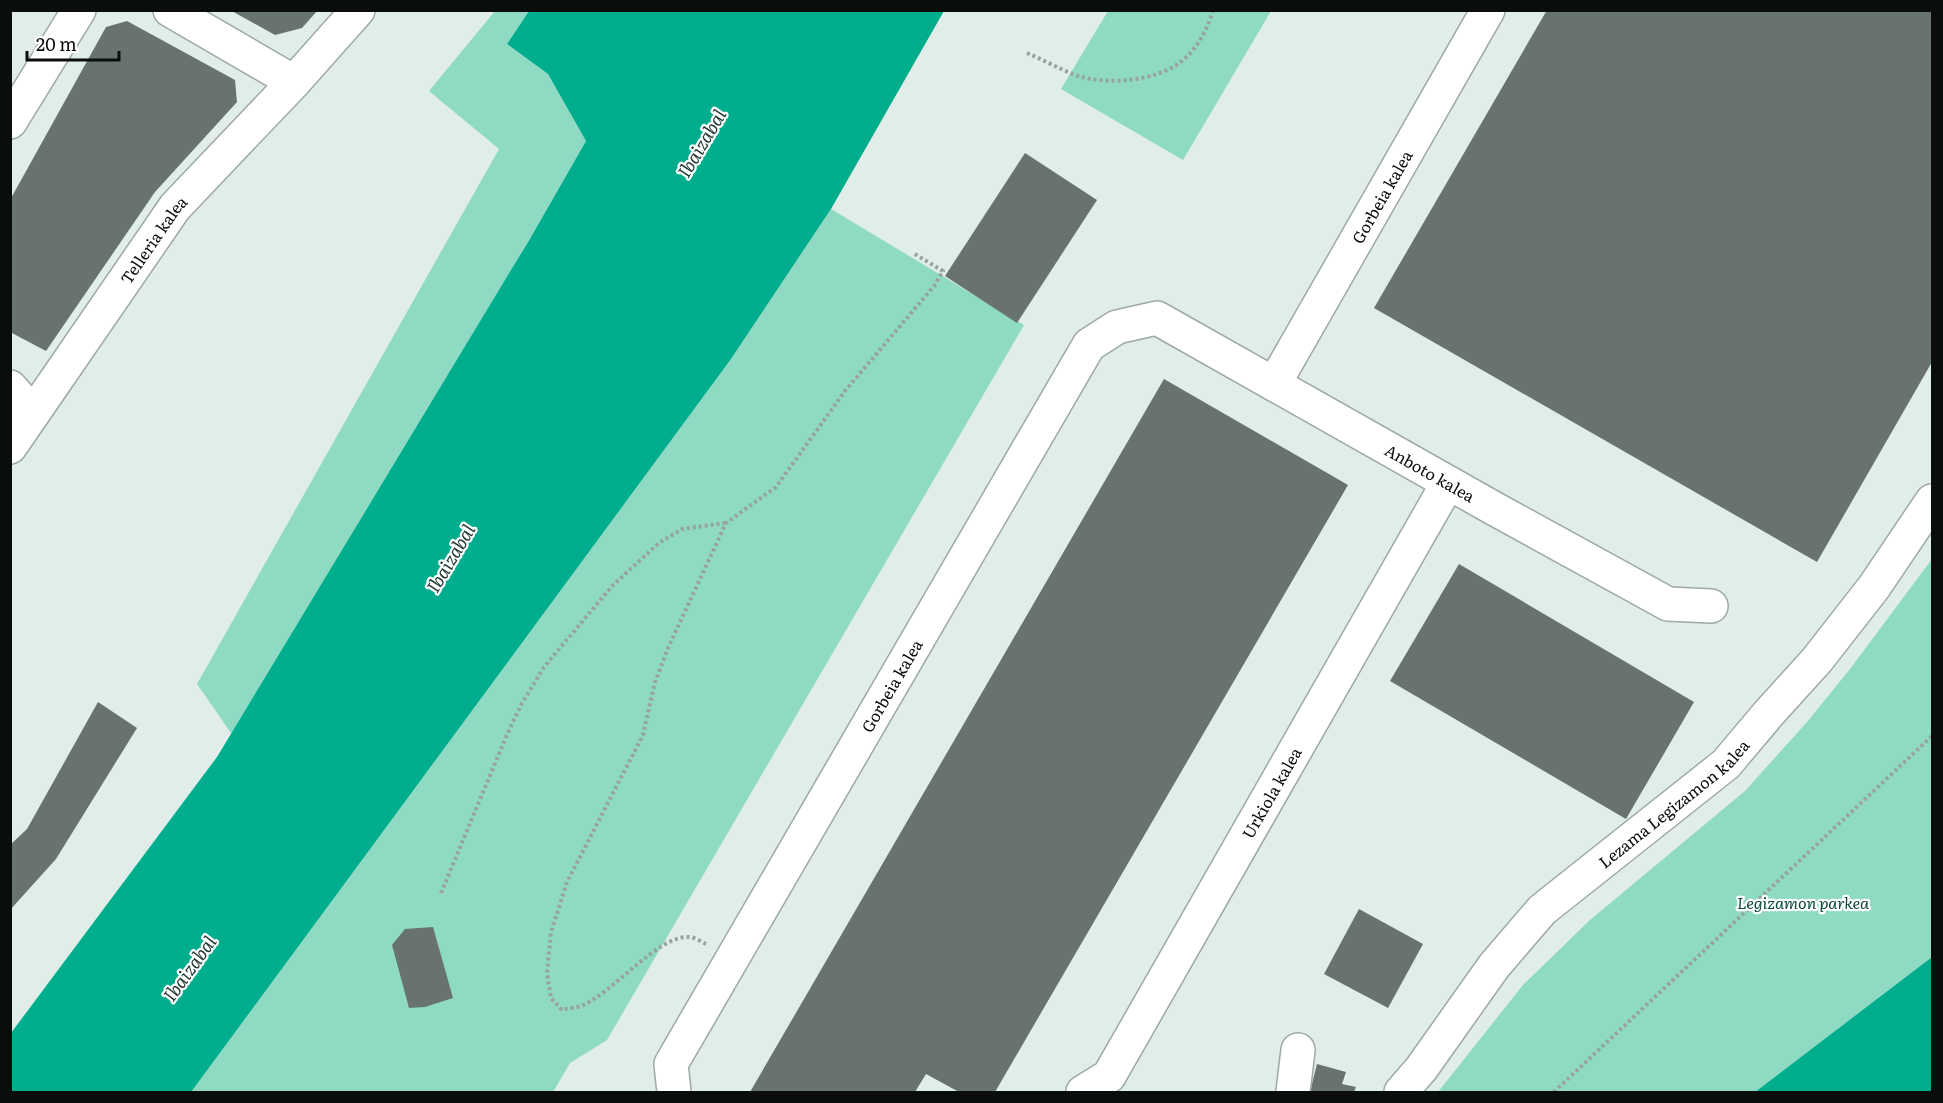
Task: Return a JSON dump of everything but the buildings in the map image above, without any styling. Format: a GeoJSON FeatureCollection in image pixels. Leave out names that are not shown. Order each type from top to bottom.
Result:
{"type":"FeatureCollection","features":[{"type":"Feature","properties":{"kind":"street"},"geometry":{"type":"LineString","coordinates":[[10,122],[78,10]]}},
{"type":"Feature","properties":{"kind":"street"},"geometry":{"type":"LineString","coordinates":[[170,10],[294,82]]}},
{"type":"Feature","properties":{"kind":"street","name":"Telleria kalea"},"geometry":{"type":"LineString","coordinates":[[10,447],[175,207],[294,82],[358,10]]}},
{"type":"Feature","properties":{"kind":"street","name":"Gorbeia kalea"},"geometry":{"type":"LineString","coordinates":[[1274,384],[1488,10]]}},
{"type":"Feature","properties":{"kind":"street","name":"Gorbeia kalea"},"geometry":{"type":"LineString","coordinates":[[674,1092],[671,1064],[1089,345],[1117,327],[1157,318]]}},
{"type":"Feature","properties":{"kind":"street","name":"Anboto kalea"},"geometry":{"type":"LineString","coordinates":[[1157,318],[1448,483],[1668,604],[1711,606]]}},
{"type":"Feature","properties":{"kind":"street"},"geometry":{"type":"LineString","coordinates":[[10,387],[33,413]]}},
{"type":"Feature","properties":{"kind":"street","name":"Urkiola kalea"},"geometry":{"type":"LineString","coordinates":[[1094,1087],[1448,483]]}},
{"type":"Feature","properties":{"kind":"street","name":"Lezama Legizamon kalea"},"geometry":{"type":"LineString","coordinates":[[1401,1092],[1421,1069],[1494,966],[1542,910],[1726,764],[1817,660],[1874,587],[1932,501]]}},
{"type":"Feature","properties":{"kind":"street"},"geometry":{"type":"LineString","coordinates":[[1293,1092],[1298,1050]]}},
{"type":"Feature","properties":{"kind":"path"},"geometry":{"type":"LineString","coordinates":[[1027,53],[1079,76],[1114,82],[1149,76],[1177,64],[1196,47],[1209,27],[1213,10]]}},
{"type":"Feature","properties":{"kind":"path"},"geometry":{"type":"LineString","coordinates":[[441,893],[506,737],[521,705],[544,667],[613,585],[659,543],[682,529],[726,523],[776,487],[845,392],[944,271],[913,254]]}},
{"type":"Feature","properties":{"kind":"path"},"geometry":{"type":"LineString","coordinates":[[726,523],[655,682],[643,735],[567,882],[551,932],[547,973],[551,998],[562,1010],[581,1005],[604,991],[674,939],[691,936],[732,958]]}},
{"type":"Feature","properties":{"kind":"path"},"geometry":{"type":"LineString","coordinates":[[1554,1092],[1932,736]]}},
{"type":"Feature","properties":{"kind":"green space"},"geometry":{"type":"Polygon","coordinates":[[[495,11],[529,11],[507,44],[548,74],[586,141],[238,743],[197,684],[499,149],[429,91],[495,11]]]}},
{"type":"Feature","properties":{"kind":"green space"},"geometry":{"type":"Polygon","coordinates":[[[1108,11],[1271,11],[1183,160],[1061,89],[1108,11]]]}},
{"type":"Feature","properties":{"kind":"green space"},"geometry":{"type":"Polygon","coordinates":[[[831,209],[1024,325],[607,1040],[570,1063],[553,1092],[189,1092],[731,359],[831,209]]]}},
{"type":"Feature","properties":{"kind":"green space","name":"Legizamon parkea"},"geometry":{"type":"Polygon","coordinates":[[[1932,559],[1932,957],[1755,1092],[1438,1092],[1523,985],[1590,920],[1745,791],[1807,722],[1850,669],[1932,559]]]}},
{"type":"Feature","properties":{"kind":"water","name":"Ibaizabal"},"geometry":{"type":"Polygon","coordinates":[[[529,11],[944,11],[831,209],[731,359],[191,1092],[11,1092],[11,1033],[217,757],[528,242],[586,141],[548,74],[507,44],[529,11]]]}},
{"type":"Feature","properties":{"kind":"water"},"geometry":{"type":"Polygon","coordinates":[[[1932,957],[1932,1092],[1755,1092],[1932,957]]]}}]}
